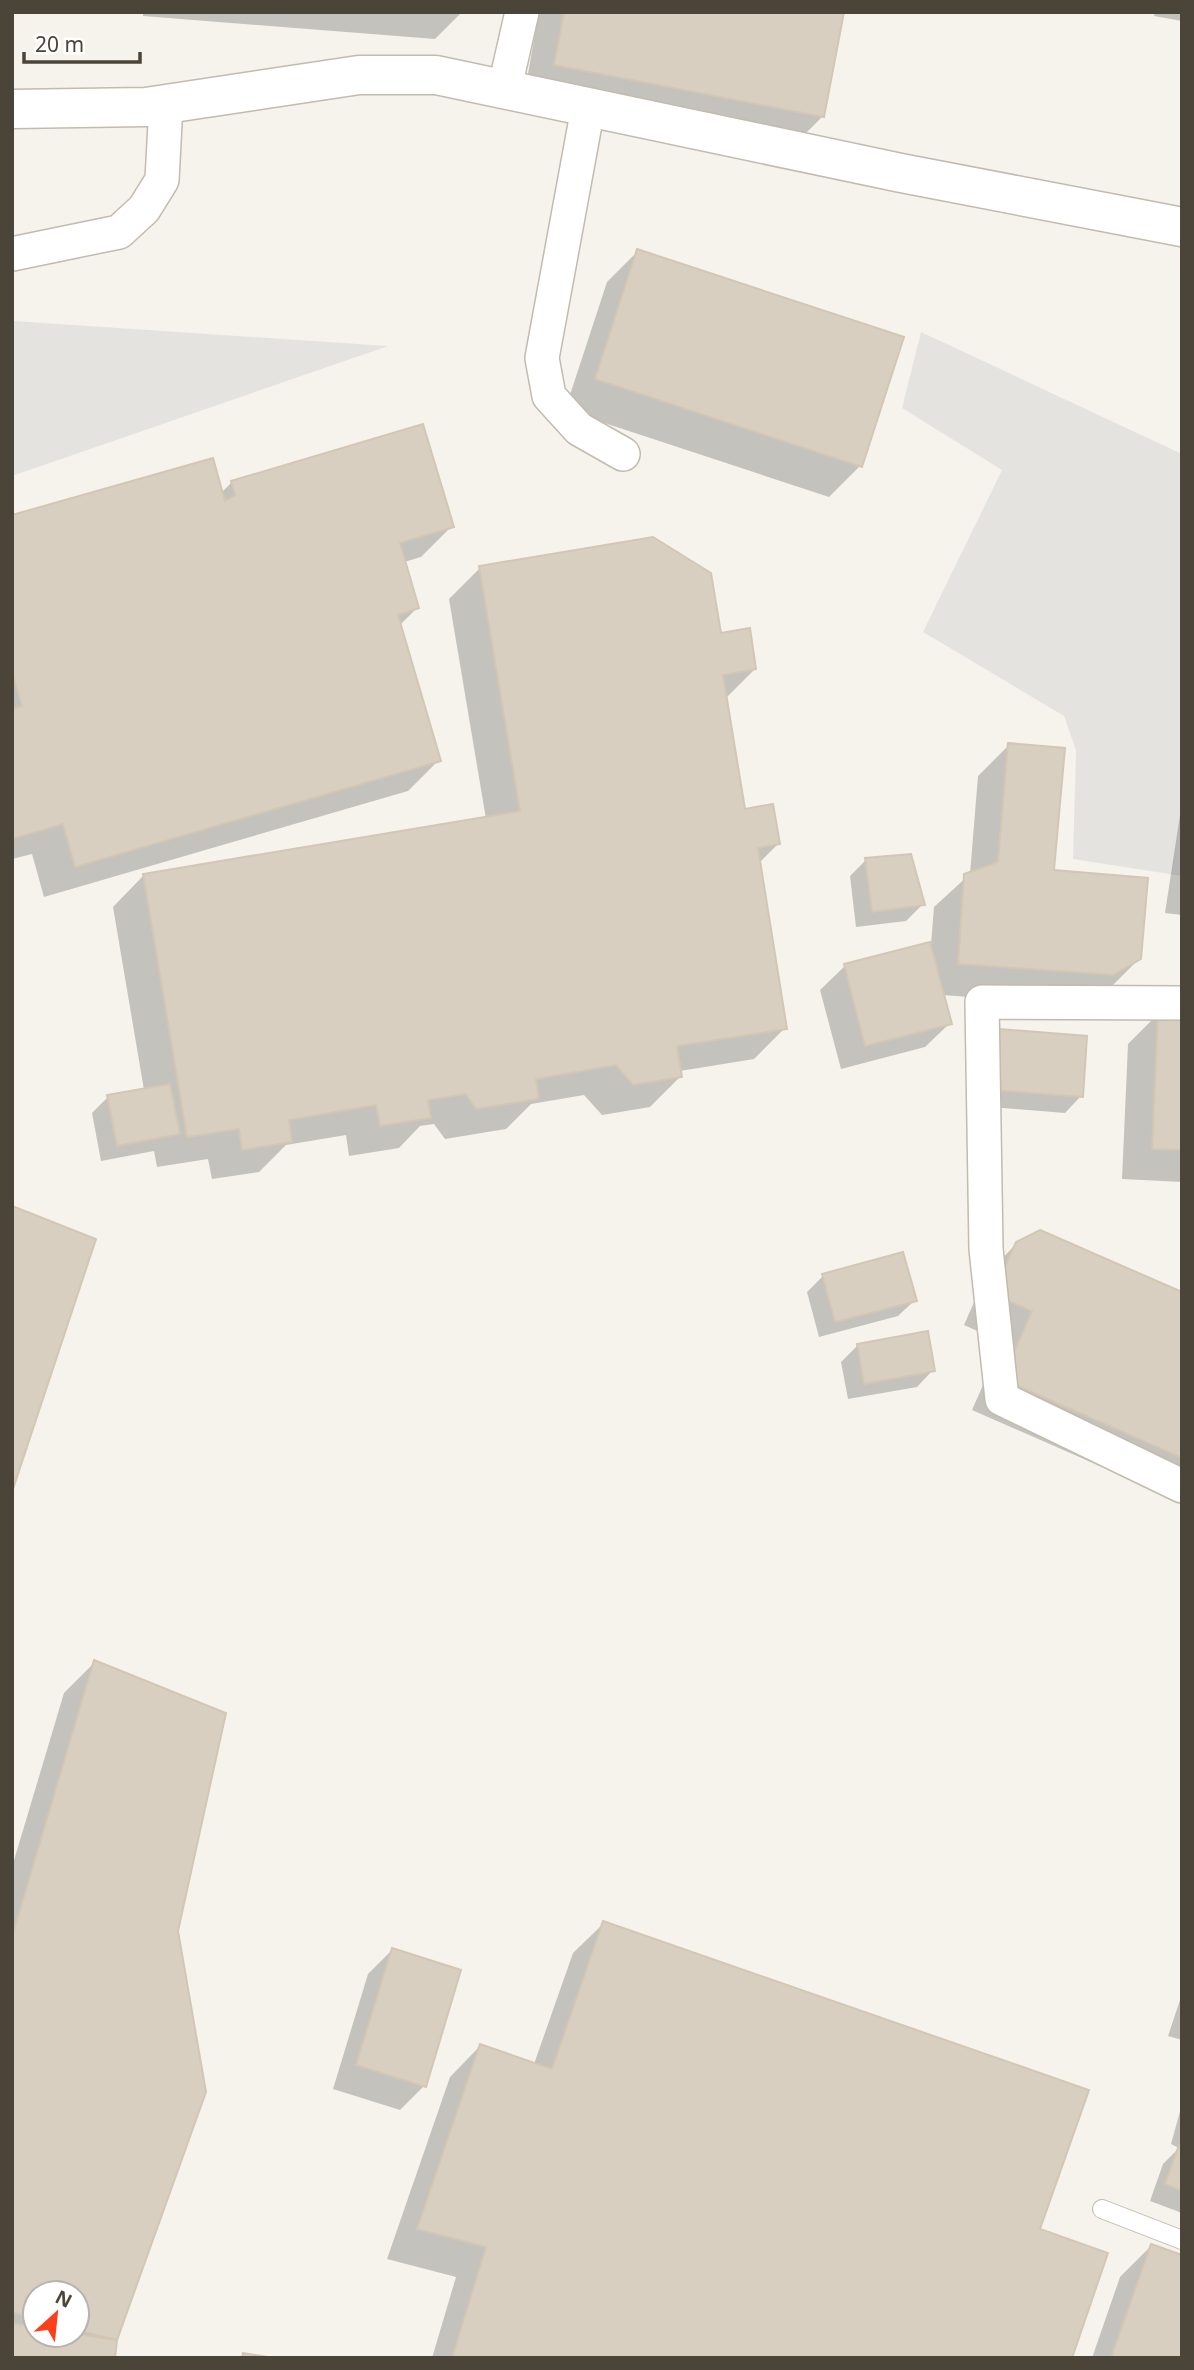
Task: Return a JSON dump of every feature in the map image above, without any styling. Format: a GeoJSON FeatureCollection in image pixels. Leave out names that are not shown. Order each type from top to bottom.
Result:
{"type":"FeatureCollection","features":[{"type":"Feature","properties":{"kind":"street"},"geometry":{"type":"LineString","coordinates":[[504,90],[522,12]]}},
{"type":"Feature","properties":{"kind":"street"},"geometry":{"type":"LineString","coordinates":[[12,109],[166,104],[359,75],[436,75],[587,108],[1182,227]]}},
{"type":"Feature","properties":{"kind":"street"},"geometry":{"type":"LineString","coordinates":[[12,254],[119,232],[144,209],[162,180],[166,104]]}},
{"type":"Feature","properties":{"kind":"street"},"geometry":{"type":"LineString","coordinates":[[587,108],[542,358],[549,396],[579,429],[623,454]]}},
{"type":"Feature","properties":{"kind":"street"},"geometry":{"type":"LineString","coordinates":[[1182,1003],[982,1003],[986,1249],[1002,1399],[1182,1486]]}},
{"type":"Feature","properties":{"kind":"lane"},"geometry":{"type":"LineString","coordinates":[[1102,2209],[1182,2240]]}},
{"type":"Feature","properties":{"kind":"shaded area"},"geometry":{"type":"Polygon","coordinates":[[[12,319],[14,321],[388,346],[12,476],[12,319]]]}},
{"type":"Feature","properties":{"kind":"shaded area"},"geometry":{"type":"Polygon","coordinates":[[[921,332],[1182,454],[1182,876],[1073,859],[1076,750],[1064,716],[923,632],[1002,470],[902,408],[921,332]]]}},
{"type":"Feature","properties":{"kind":"building"},"geometry":{"type":"Polygon","coordinates":[[[564,12],[844,12],[824,117],[554,65],[564,12]]]}},
{"type":"Feature","properties":{"kind":"building"},"geometry":{"type":"Polygon","coordinates":[[[637,249],[904,337],[862,467],[595,379],[637,249]]]}},
{"type":"Feature","properties":{"kind":"building"},"geometry":{"type":"Polygon","coordinates":[[[423,424],[454,527],[400,543],[419,608],[398,615],[441,761],[75,867],[63,824],[12,839],[12,709],[22,706],[12,673],[12,515],[213,458],[225,501],[235,495],[231,481],[423,424]]]}},
{"type":"Feature","properties":{"kind":"building"},"geometry":{"type":"Polygon","coordinates":[[[653,537],[711,573],[721,633],[750,628],[756,669],[723,675],[745,809],[773,804],[780,844],[758,848],[787,1029],[677,1046],[682,1077],[633,1085],[616,1065],[536,1079],[539,1099],[476,1109],[466,1094],[428,1100],[431,1118],[380,1126],[376,1105],[289,1120],[292,1142],[242,1150],[239,1129],[187,1137],[143,874],[520,811],[479,566],[653,537]]]}},
{"type":"Feature","properties":{"kind":"building"},"geometry":{"type":"Polygon","coordinates":[[[1008,743],[1065,748],[1054,870],[1148,878],[1141,959],[1113,975],[958,964],[964,874],[998,862],[1008,743]]]}},
{"type":"Feature","properties":{"kind":"building"},"geometry":{"type":"Polygon","coordinates":[[[911,854],[925,905],[872,912],[865,858],[911,854]]]}},
{"type":"Feature","properties":{"kind":"building"},"geometry":{"type":"Polygon","coordinates":[[[930,942],[952,1024],[865,1046],[844,964],[930,942]]]}},
{"type":"Feature","properties":{"kind":"building"},"geometry":{"type":"Polygon","coordinates":[[[1158,1012],[1182,1013],[1182,1150],[1152,1149],[1158,1012]]]}},
{"type":"Feature","properties":{"kind":"building"},"geometry":{"type":"Polygon","coordinates":[[[999,1029],[1087,1036],[1083,1097],[994,1090],[999,1029]]]}},
{"type":"Feature","properties":{"kind":"building"},"geometry":{"type":"Polygon","coordinates":[[[170,1084],[180,1134],[117,1146],[107,1095],[170,1084]]]}},
{"type":"Feature","properties":{"kind":"building"},"geometry":{"type":"Polygon","coordinates":[[[12,1206],[96,1239],[12,1492],[12,1206]]]}},
{"type":"Feature","properties":{"kind":"building"},"geometry":{"type":"Polygon","coordinates":[[[1040,1230],[1182,1292],[1182,1458],[1002,1379],[1032,1311],[993,1294],[1016,1242],[1040,1230]]]}},
{"type":"Feature","properties":{"kind":"building"},"geometry":{"type":"Polygon","coordinates":[[[903,1252],[917,1301],[835,1322],[822,1274],[903,1252]]]}},
{"type":"Feature","properties":{"kind":"building"},"geometry":{"type":"Polygon","coordinates":[[[928,1331],[935,1371],[864,1384],[857,1344],[928,1331]]]}},
{"type":"Feature","properties":{"kind":"building"},"geometry":{"type":"Polygon","coordinates":[[[94,1660],[226,1713],[178,1931],[206,2092],[117,2340],[91,2334],[91,2279],[21,2279],[21,2315],[12,2312],[12,1937],[94,1660]]]}},
{"type":"Feature","properties":{"kind":"building"},"geometry":{"type":"Polygon","coordinates":[[[603,1921],[1089,2090],[1040,2229],[1108,2253],[1072,2358],[452,2358],[486,2247],[417,2229],[480,2044],[552,2069],[603,1921]]]}},
{"type":"Feature","properties":{"kind":"building"},"geometry":{"type":"Polygon","coordinates":[[[392,1948],[461,1970],[426,2087],[356,2065],[392,1948]]]}},
{"type":"Feature","properties":{"kind":"building"},"geometry":{"type":"Polygon","coordinates":[[[1179,2145],[1182,2146],[1182,2191],[1165,2184],[1179,2145]]]}},
{"type":"Feature","properties":{"kind":"building"},"geometry":{"type":"Polygon","coordinates":[[[1151,2244],[1182,2255],[1182,2358],[1111,2358],[1151,2244]]]}},
{"type":"Feature","properties":{"kind":"building"},"geometry":{"type":"Polygon","coordinates":[[[12,2323],[21,2325],[21,2349],[91,2349],[91,2336],[117,2340],[115,2358],[12,2358],[12,2323]]]}},
{"type":"Feature","properties":{"kind":"building"},"geometry":{"type":"Polygon","coordinates":[[[243,2353],[273,2358],[242,2358],[243,2353]]]}}]}
